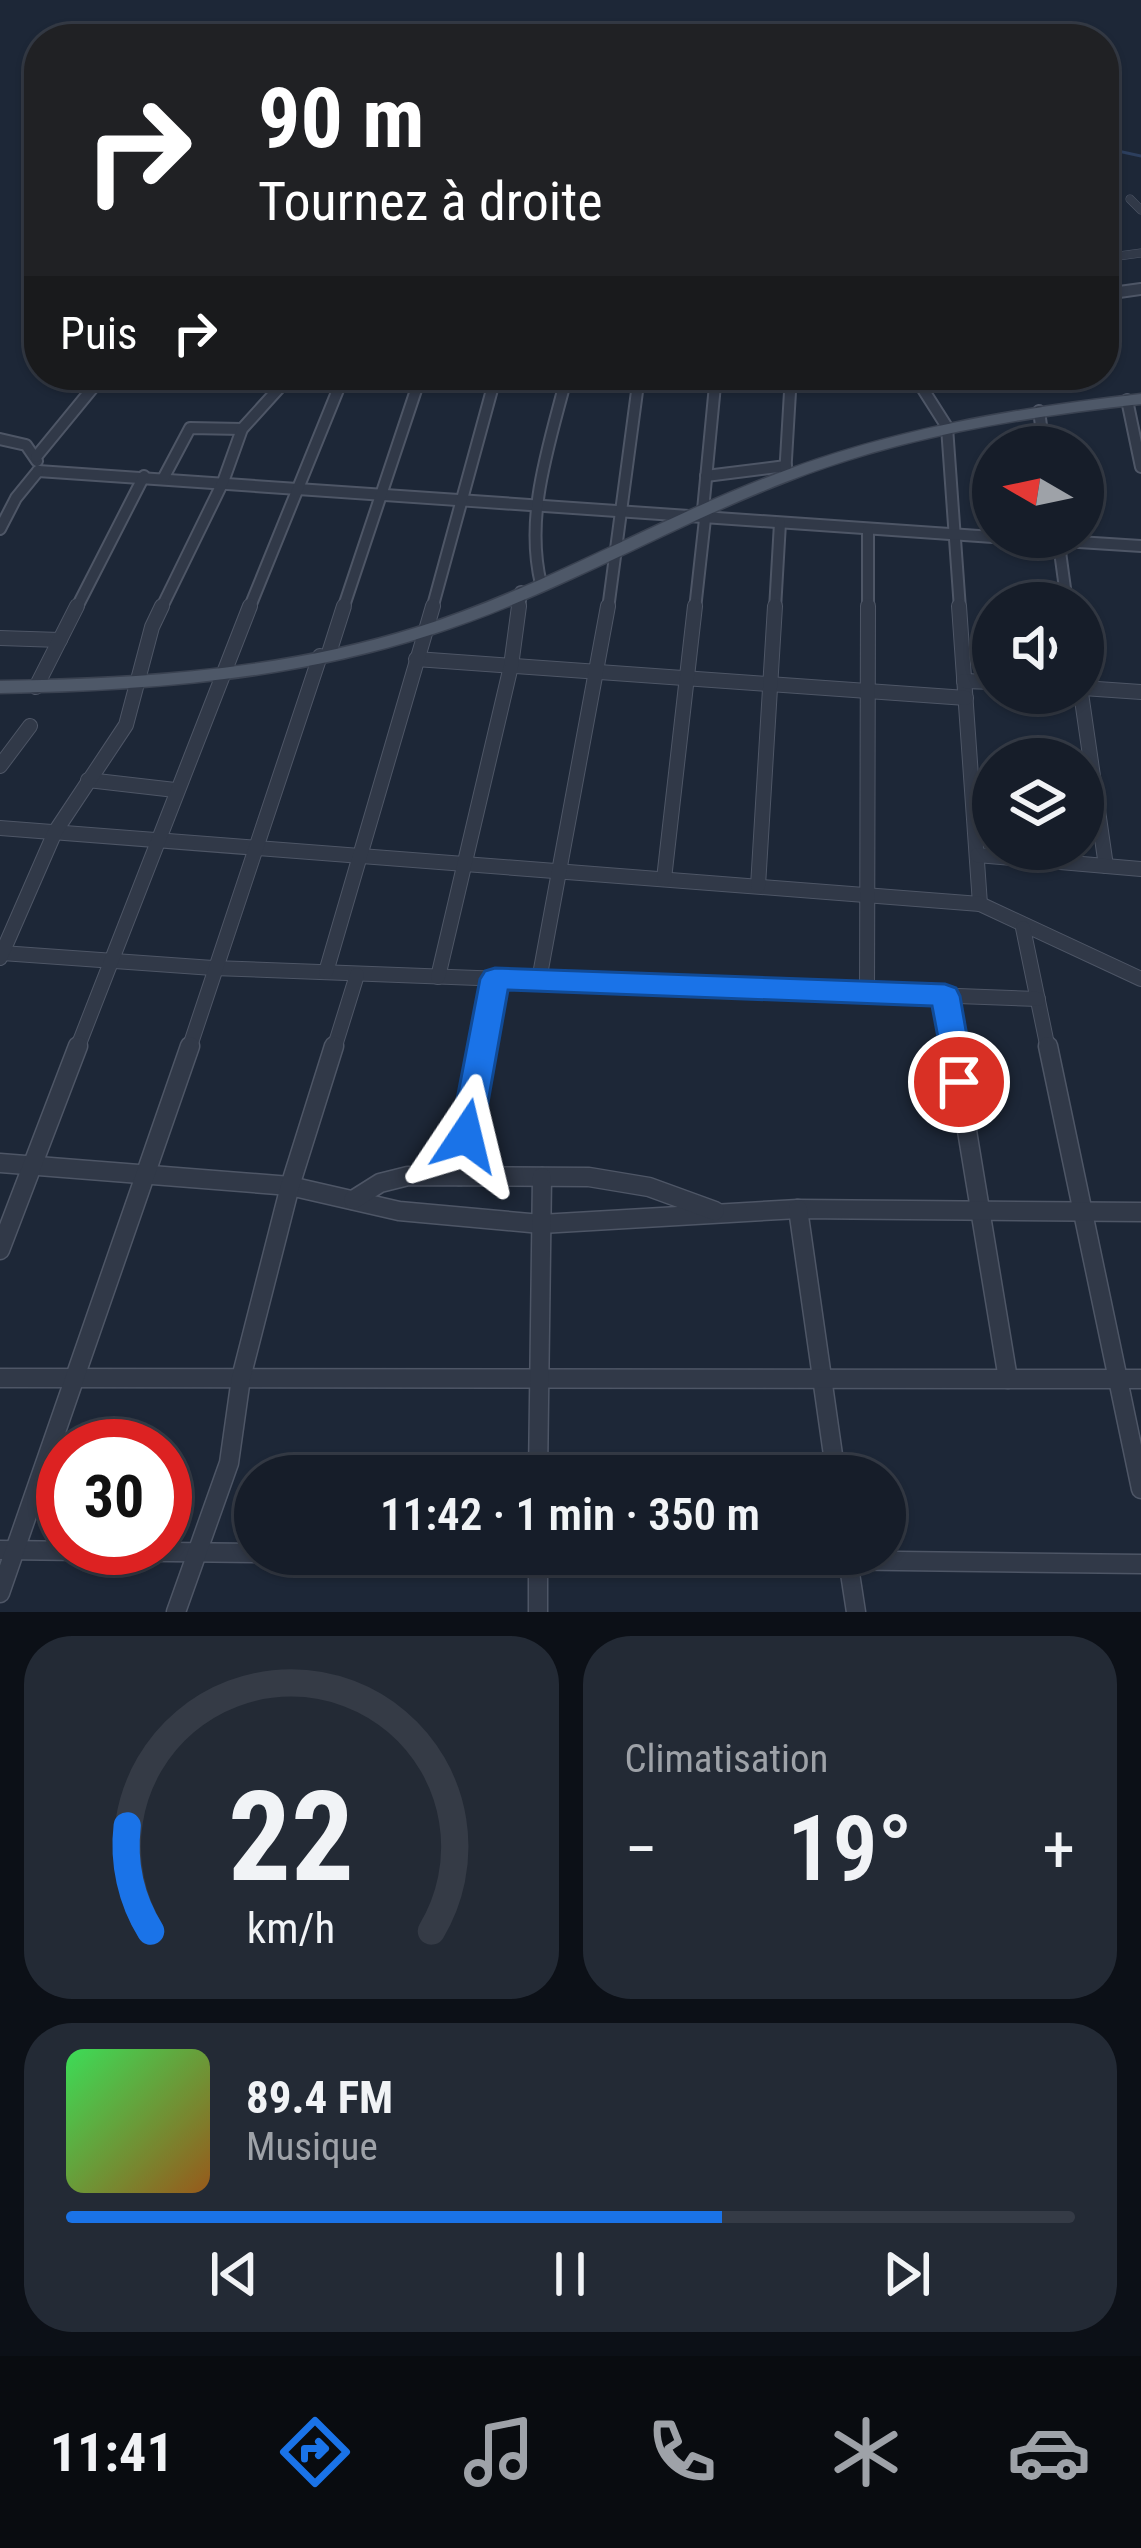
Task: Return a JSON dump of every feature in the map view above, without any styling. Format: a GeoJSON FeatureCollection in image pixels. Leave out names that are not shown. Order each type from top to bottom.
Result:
{"type":"FeatureCollection","features":[{"type":"Feature","properties":{"kind":"main road"},"geometry":{"type":"LineString","coordinates":[[0,687],[140,683],[220,675],[424,631],[698,516],[785,471],[946,428],[1134,399]]}},
{"type":"Feature","properties":{"kind":"street"},"geometry":{"type":"LineString","coordinates":[[1130,200],[1141,210]]}},
{"type":"Feature","properties":{"kind":"street"},"geometry":{"type":"LineString","coordinates":[[36,457],[91,390]]}},
{"type":"Feature","properties":{"kind":"street"},"geometry":{"type":"LineString","coordinates":[[277,390],[242,429],[223,482],[152,627],[126,725],[55,832],[4,930],[1,956],[357,975],[1038,999]]}},
{"type":"Feature","properties":{"kind":"street"},"geometry":{"type":"LineString","coordinates":[[0,1250],[220,675],[337,390]]}},
{"type":"Feature","properties":{"kind":"street"},"geometry":{"type":"LineString","coordinates":[[0,1592],[7,1550],[147,1176],[255,846],[417,390]]}},
{"type":"Feature","properties":{"kind":"street"},"geometry":{"type":"LineString","coordinates":[[326,972],[492,390]]}},
{"type":"Feature","properties":{"kind":"street"},"geometry":{"type":"LineString","coordinates":[[541,584],[534,556],[538,507],[564,390]]}},
{"type":"Feature","properties":{"kind":"street"},"geometry":{"type":"LineString","coordinates":[[538,980],[619,548],[637,390]]}},
{"type":"Feature","properties":{"kind":"street"},"geometry":{"type":"LineString","coordinates":[[664,879],[715,390]]}},
{"type":"Feature","properties":{"kind":"street"},"geometry":{"type":"LineString","coordinates":[[706,476],[785,471],[790,390]]}},
{"type":"Feature","properties":{"kind":"street"},"geometry":{"type":"LineString","coordinates":[[923,390],[946,428],[972,784]]}},
{"type":"Feature","properties":{"kind":"street"},"geometry":{"type":"LineString","coordinates":[[1134,399],[1141,467]]}},
{"type":"Feature","properties":{"kind":"street"},"geometry":{"type":"LineString","coordinates":[[1039,411],[1041,426]]}},
{"type":"Feature","properties":{"kind":"street"},"geometry":{"type":"LineString","coordinates":[[164,477],[190,428],[242,429]]}},
{"type":"Feature","properties":{"kind":"street"},"geometry":{"type":"LineString","coordinates":[[0,439],[26,445],[36,457],[38,471],[0,530]]}},
{"type":"Feature","properties":{"kind":"street"},"geometry":{"type":"LineString","coordinates":[[38,471],[972,535]]}},
{"type":"Feature","properties":{"kind":"street"},"geometry":{"type":"LineString","coordinates":[[36,687],[144,476]]}},
{"type":"Feature","properties":{"kind":"street"},"geometry":{"type":"LineString","coordinates":[[758,886],[780,524]]}},
{"type":"Feature","properties":{"kind":"street"},"geometry":{"type":"LineString","coordinates":[[867,993],[868,529]]}},
{"type":"Feature","properties":{"kind":"street"},"geometry":{"type":"LineString","coordinates":[[1104,543],[1141,546]]}},
{"type":"Feature","properties":{"kind":"street"},"geometry":{"type":"LineString","coordinates":[[438,977],[511,666],[521,592]]}},
{"type":"Feature","properties":{"kind":"street"},"geometry":{"type":"LineString","coordinates":[[0,638],[60,640]]}},
{"type":"Feature","properties":{"kind":"street"},"geometry":{"type":"LineString","coordinates":[[416,659],[966,698]]}},
{"type":"Feature","properties":{"kind":"street"},"geometry":{"type":"LineString","coordinates":[[964,680],[972,681]]}},
{"type":"Feature","properties":{"kind":"street"},"geometry":{"type":"LineString","coordinates":[[1104,691],[1141,692]]}},
{"type":"Feature","properties":{"kind":"street"},"geometry":{"type":"LineString","coordinates":[[1085,714],[1106,866],[1141,869]]}},
{"type":"Feature","properties":{"kind":"street"},"geometry":{"type":"LineString","coordinates":[[0,766],[30,726]]}},
{"type":"Feature","properties":{"kind":"street"},"geometry":{"type":"LineString","coordinates":[[88,780],[175,790]]}},
{"type":"Feature","properties":{"kind":"street"},"geometry":{"type":"LineString","coordinates":[[0,828],[980,904],[1141,979]]}},
{"type":"Feature","properties":{"kind":"street"},"geometry":{"type":"LineString","coordinates":[[978,870],[980,904]]}},
{"type":"Feature","properties":{"kind":"street"},"geometry":{"type":"LineString","coordinates":[[1023,928],[1141,1489]]}},
{"type":"Feature","properties":{"kind":"street"},"geometry":{"type":"LineString","coordinates":[[176,1612],[229,1463],[241,1378],[290,1186],[357,975]]}},
{"type":"Feature","properties":{"kind":"street"},"geometry":{"type":"LineString","coordinates":[[459,1176],[495,979]]}},
{"type":"Feature","properties":{"kind":"street"},"geometry":{"type":"LineString","coordinates":[[945,996],[1008,1379]]}},
{"type":"Feature","properties":{"kind":"street"},"geometry":{"type":"LineString","coordinates":[[0,1162],[290,1186],[399,1211],[541,1224],[798,1209],[1141,1212]]}},
{"type":"Feature","properties":{"kind":"street"},"geometry":{"type":"LineString","coordinates":[[353,1200],[380,1183],[409,1176],[589,1177],[649,1187],[723,1214]]}},
{"type":"Feature","properties":{"kind":"street"},"geometry":{"type":"LineString","coordinates":[[538,1455],[542,1177]]}},
{"type":"Feature","properties":{"kind":"street"},"geometry":{"type":"LineString","coordinates":[[798,1209],[833,1455]]}},
{"type":"Feature","properties":{"kind":"street"},"geometry":{"type":"LineString","coordinates":[[0,1378],[1141,1379]]}},
{"type":"Feature","properties":{"kind":"street"},"geometry":{"type":"LineString","coordinates":[[7,1550],[234,1553]]}},
{"type":"Feature","properties":{"kind":"street"},"geometry":{"type":"LineString","coordinates":[[906,1558],[1141,1564]]}},
{"type":"Feature","properties":{"kind":"street"},"geometry":{"type":"LineString","coordinates":[[538,1575],[538,1612]]}},
{"type":"Feature","properties":{"kind":"street"},"geometry":{"type":"LineString","coordinates":[[851,1575],[856,1612]]}},
{"type":"Feature","properties":{"kind":"waterway"},"geometry":{"type":"LineString","coordinates":[[1119,151],[1141,156]]}},
{"type":"Feature","properties":{"kind":"route"},"geometry":{"type":"LineString","coordinates":[[466,1136],[495,979],[945,996],[959,1082]]}}]}
